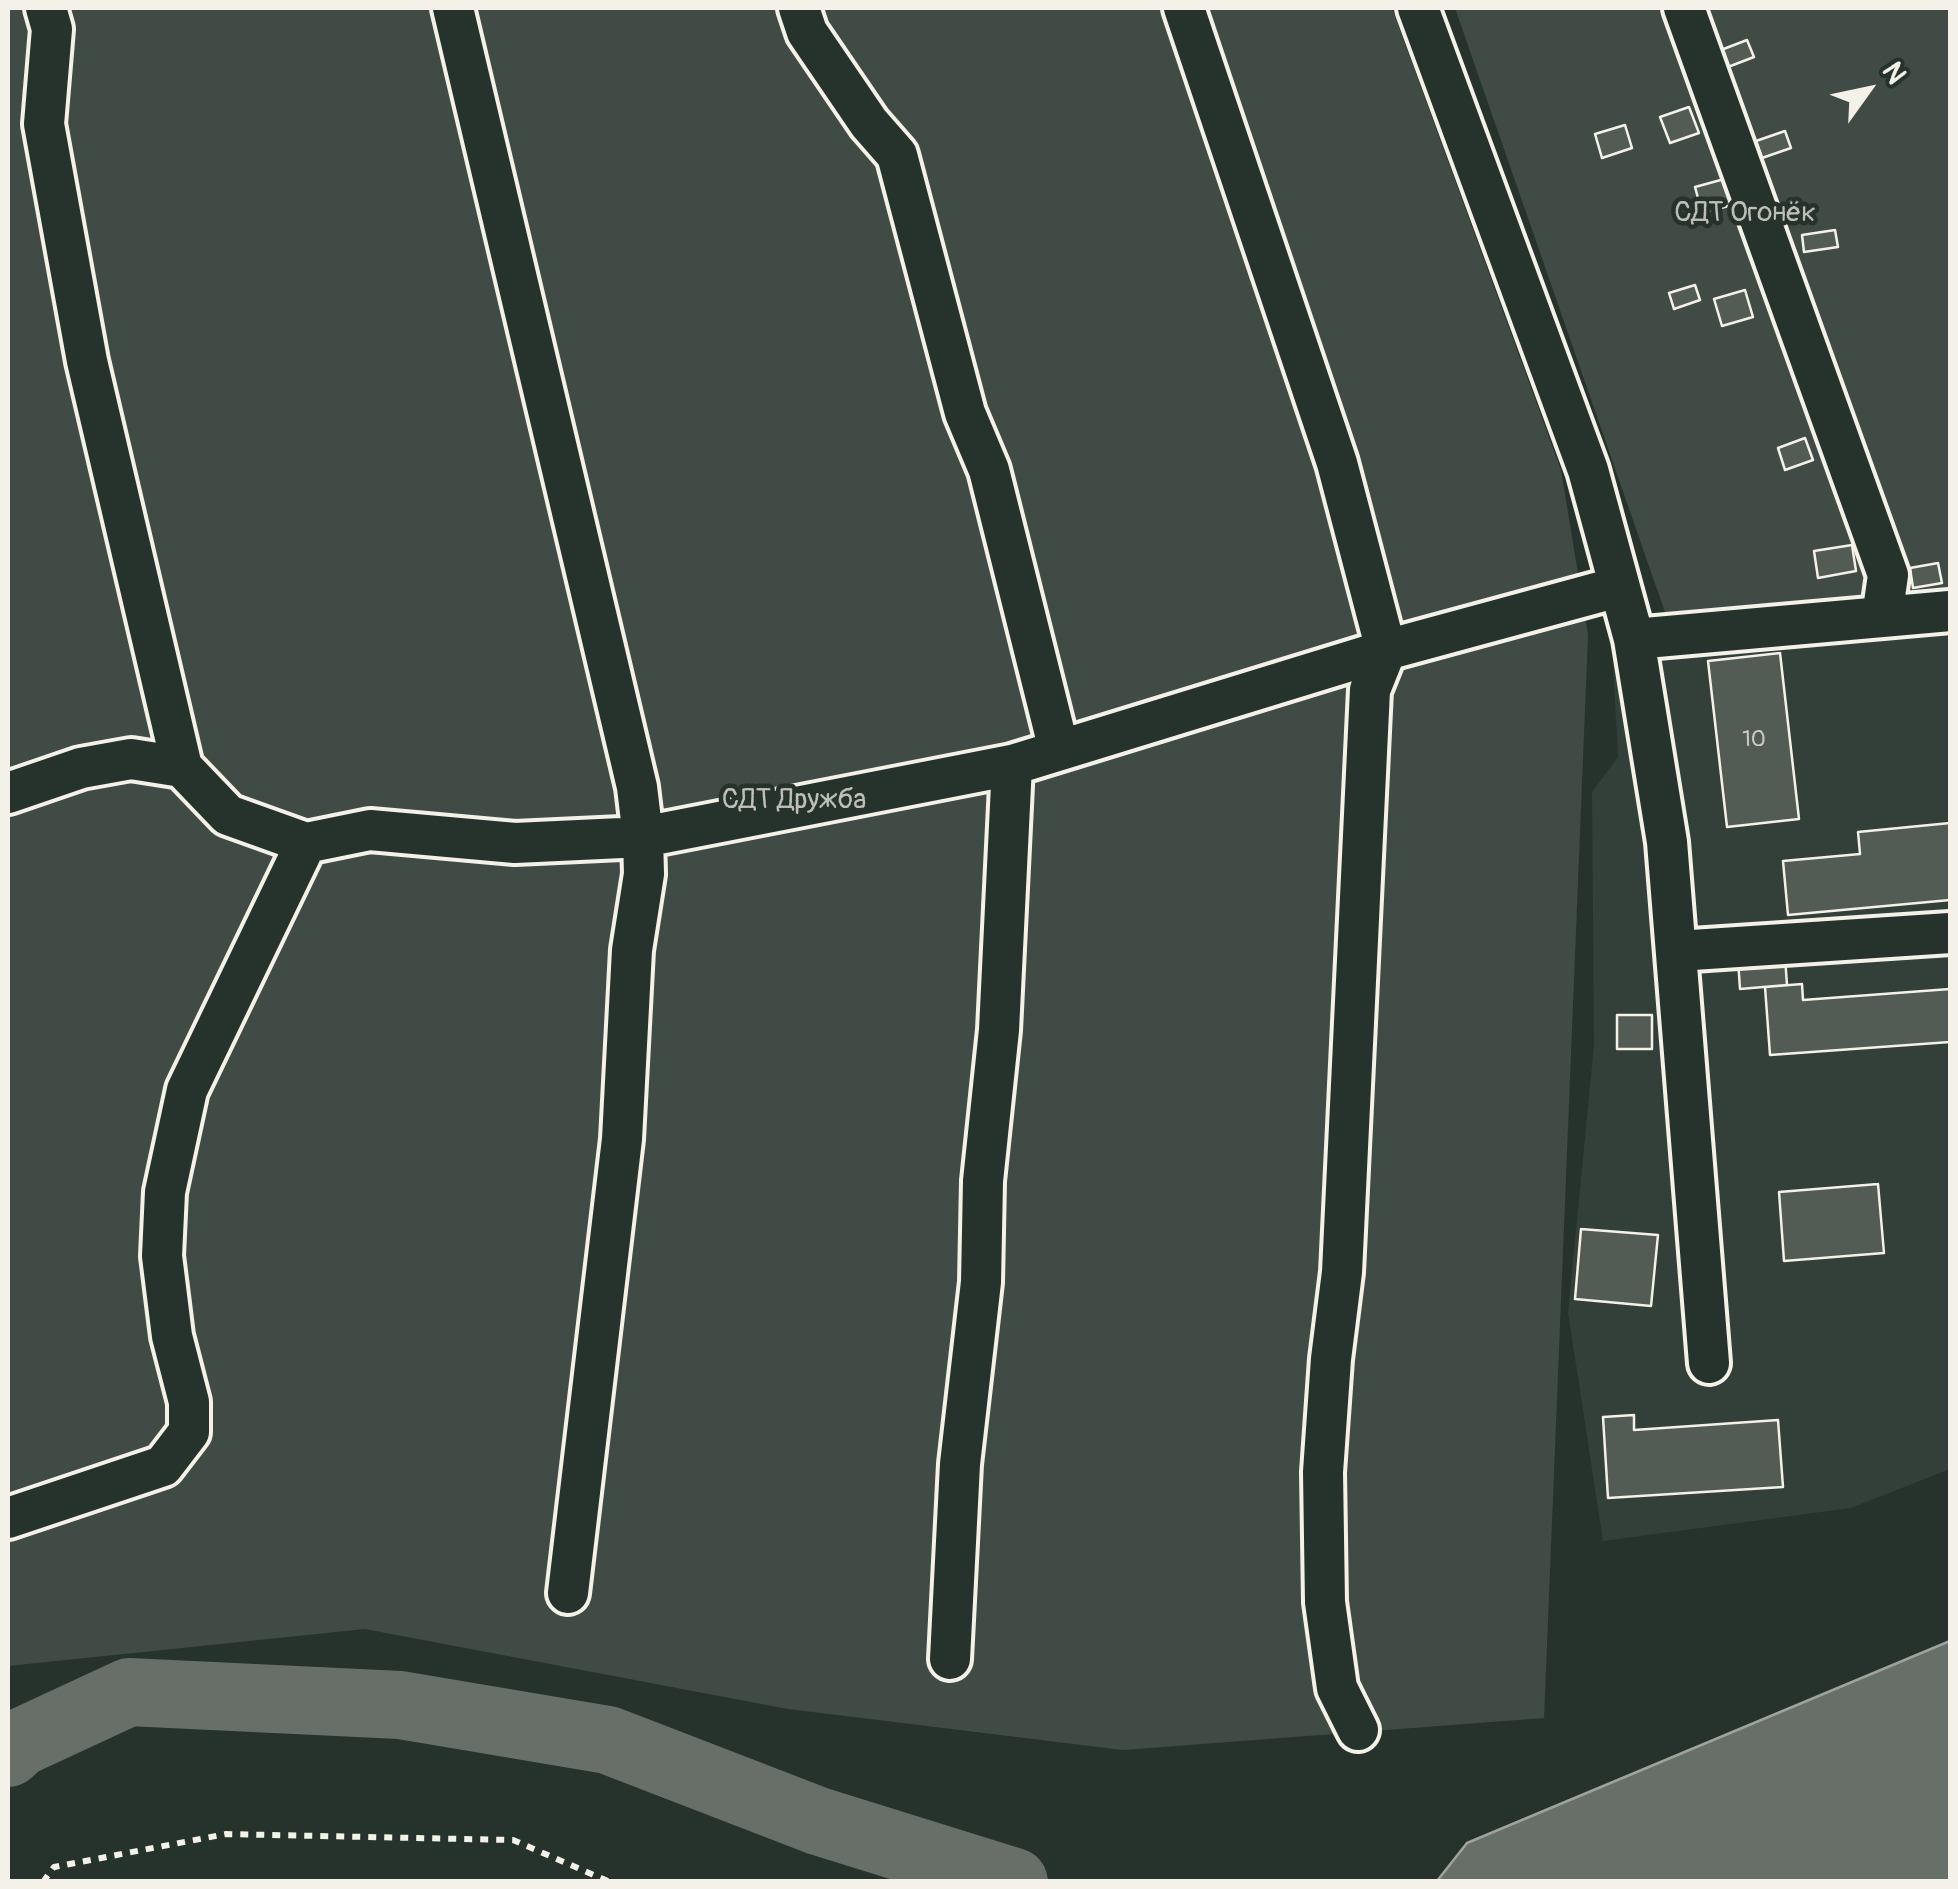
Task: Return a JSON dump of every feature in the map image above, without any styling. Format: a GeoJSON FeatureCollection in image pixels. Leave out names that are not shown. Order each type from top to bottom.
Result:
{"type":"FeatureCollection","features":[{"type":"Feature","properties":{"kind":"street"},"geometry":{"type":"LineString","coordinates":[[46,8],[52,30],[44,124],[87,361],[182,767],[228,814],[306,843],[370,830],[515,843],[643,838],[1012,764],[1386,650],[1618,587]]}},
{"type":"Feature","properties":{"kind":"street"},"geometry":{"type":"LineString","coordinates":[[452,8],[638,787],[643,838],[644,874],[632,950],[622,1139],[568,1593]]}},
{"type":"Feature","properties":{"kind":"street"},"geometry":{"type":"LineString","coordinates":[[799,8],[806,32],[869,123],[897,155],[965,413],[989,470],[1059,750]]}},
{"type":"Feature","properties":{"kind":"street"},"geometry":{"type":"LineString","coordinates":[[1184,8],[1337,463],[1386,650],[1370,690],[1342,1272],[1330,1360],[1324,1472],[1326,1602],[1338,1688],[1358,1730]]}},
{"type":"Feature","properties":{"kind":"street"},"geometry":{"type":"LineString","coordinates":[[1418,8],[1588,470],[1634,639],[1667,842],[1710,1362]]}},
{"type":"Feature","properties":{"kind":"street"},"geometry":{"type":"LineString","coordinates":[[1684,8],[1888,575],[1882,617]]}},
{"type":"Feature","properties":{"kind":"street"},"geometry":{"type":"LineString","coordinates":[[1634,639],[1950,611]]}},
{"type":"Feature","properties":{"kind":"street"},"geometry":{"type":"LineString","coordinates":[[8,793],[81,768],[130,759],[182,767]]}},
{"type":"Feature","properties":{"kind":"street"},"geometry":{"type":"LineString","coordinates":[[950,1659],[960,1464],[981,1282],[983,1182],[999,1030],[1012,764]]}},
{"type":"Feature","properties":{"kind":"street"},"geometry":{"type":"LineString","coordinates":[[8,1518],[163,1466],[189,1432],[189,1402],[172,1336],[162,1256],[165,1192],[187,1090],[306,843]]}},
{"type":"Feature","properties":{"kind":"street"},"geometry":{"type":"LineString","coordinates":[[1677,951],[1950,933]]}},
{"type":"Feature","properties":{"kind":"path"},"geometry":{"type":"LineString","coordinates":[[43,1882],[54,1868],[226,1834],[513,1840],[610,1882]]}},
{"type":"Feature","properties":{"kind":"shaded area"},"geometry":{"type":"Polygon","coordinates":[[[1950,627],[1950,1469],[1851,1508],[1603,1541],[1568,1312],[1594,1045],[1592,792],[1618,757],[1613,663],[1950,627]]]}},
{"type":"Feature","properties":{"kind":"shaded area"},"geometry":{"type":"Polygon","coordinates":[[[1950,1641],[1950,1881],[1437,1881],[1467,1843],[1950,1641]]]}},
{"type":"Feature","properties":{"kind":"green space","name":"СДТ Дружба"},"geometry":{"type":"Polygon","coordinates":[[[8,8],[1392,8],[1561,470],[1588,635],[1544,1718],[1123,1750],[788,1709],[365,1629],[8,1666],[8,8]]]}},
{"type":"Feature","properties":{"kind":"green space","name":"СДТ Огонёк"},"geometry":{"type":"Polygon","coordinates":[[[1455,8],[1950,8],[1950,590],[1667,618],[1455,8]]]}},
{"type":"Feature","properties":{"kind":"building"},"geometry":{"type":"Polygon","coordinates":[[[1747,40],[1754,57],[1728,67],[1721,50],[1747,40]]]}},
{"type":"Feature","properties":{"kind":"building"},"geometry":{"type":"Polygon","coordinates":[[[1689,107],[1699,133],[1670,143],[1660,117],[1689,107]]]}},
{"type":"Feature","properties":{"kind":"building"},"geometry":{"type":"Polygon","coordinates":[[[1625,125],[1632,148],[1602,158],[1595,134],[1625,125]]]}},
{"type":"Feature","properties":{"kind":"building"},"geometry":{"type":"Polygon","coordinates":[[[1785,131],[1791,148],[1762,158],[1756,141],[1785,131]]]}},
{"type":"Feature","properties":{"kind":"building"},"geometry":{"type":"Polygon","coordinates":[[[1728,178],[1736,204],[1702,213],[1695,187],[1728,178]]]}},
{"type":"Feature","properties":{"kind":"building"},"geometry":{"type":"Polygon","coordinates":[[[1835,230],[1838,247],[1804,252],[1802,235],[1835,230]]]}},
{"type":"Feature","properties":{"kind":"building"},"geometry":{"type":"Polygon","coordinates":[[[1695,285],[1700,300],[1674,309],[1669,293],[1695,285]]]}},
{"type":"Feature","properties":{"kind":"building"},"geometry":{"type":"Polygon","coordinates":[[[1745,290],[1753,317],[1722,326],[1714,299],[1745,290]]]}},
{"type":"Feature","properties":{"kind":"building"},"geometry":{"type":"Polygon","coordinates":[[[1805,438],[1813,460],[1785,470],[1778,448],[1805,438]]]}},
{"type":"Feature","properties":{"kind":"building"},"geometry":{"type":"Polygon","coordinates":[[[1852,545],[1856,571],[1818,578],[1814,551],[1852,545]]]}},
{"type":"Feature","properties":{"kind":"building"},"geometry":{"type":"Polygon","coordinates":[[[1938,563],[1942,583],[1913,588],[1910,568],[1938,563]]]}},
{"type":"Feature","properties":{"kind":"building"},"geometry":{"type":"Polygon","coordinates":[[[1780,653],[1799,819],[1727,827],[1708,661],[1780,653]]]}},
{"type":"Feature","properties":{"kind":"building"},"geometry":{"type":"Polygon","coordinates":[[[1950,823],[1950,900],[1788,915],[1783,861],[1860,854],[1858,832],[1950,823]]]}},
{"type":"Feature","properties":{"kind":"building"},"geometry":{"type":"Polygon","coordinates":[[[1785,957],[1787,985],[1740,989],[1738,960],[1785,957]]]}},
{"type":"Feature","properties":{"kind":"building"},"geometry":{"type":"Polygon","coordinates":[[[1802,984],[1803,1000],[1950,989],[1950,1042],[1770,1055],[1765,987],[1802,984]]]}},
{"type":"Feature","properties":{"kind":"building"},"geometry":{"type":"Polygon","coordinates":[[[1617,1015],[1652,1015],[1652,1049],[1617,1049],[1617,1015]]]}},
{"type":"Feature","properties":{"kind":"building"},"geometry":{"type":"Polygon","coordinates":[[[1878,1184],[1884,1253],[1784,1261],[1779,1192],[1878,1184]]]}},
{"type":"Feature","properties":{"kind":"building"},"geometry":{"type":"Polygon","coordinates":[[[1581,1229],[1658,1235],[1651,1306],[1575,1299],[1581,1229]]]}},
{"type":"Feature","properties":{"kind":"building"},"geometry":{"type":"Polygon","coordinates":[[[1634,1415],[1634,1430],[1778,1420],[1783,1487],[1608,1498],[1603,1417],[1634,1415]]]}},
{"type":"Feature","properties":{"kind":"waterway"},"geometry":{"type":"LineString","coordinates":[[8,1753],[19,1743],[129,1692],[400,1705],[608,1740],[818,1821],[1014,1882]]}}]}
